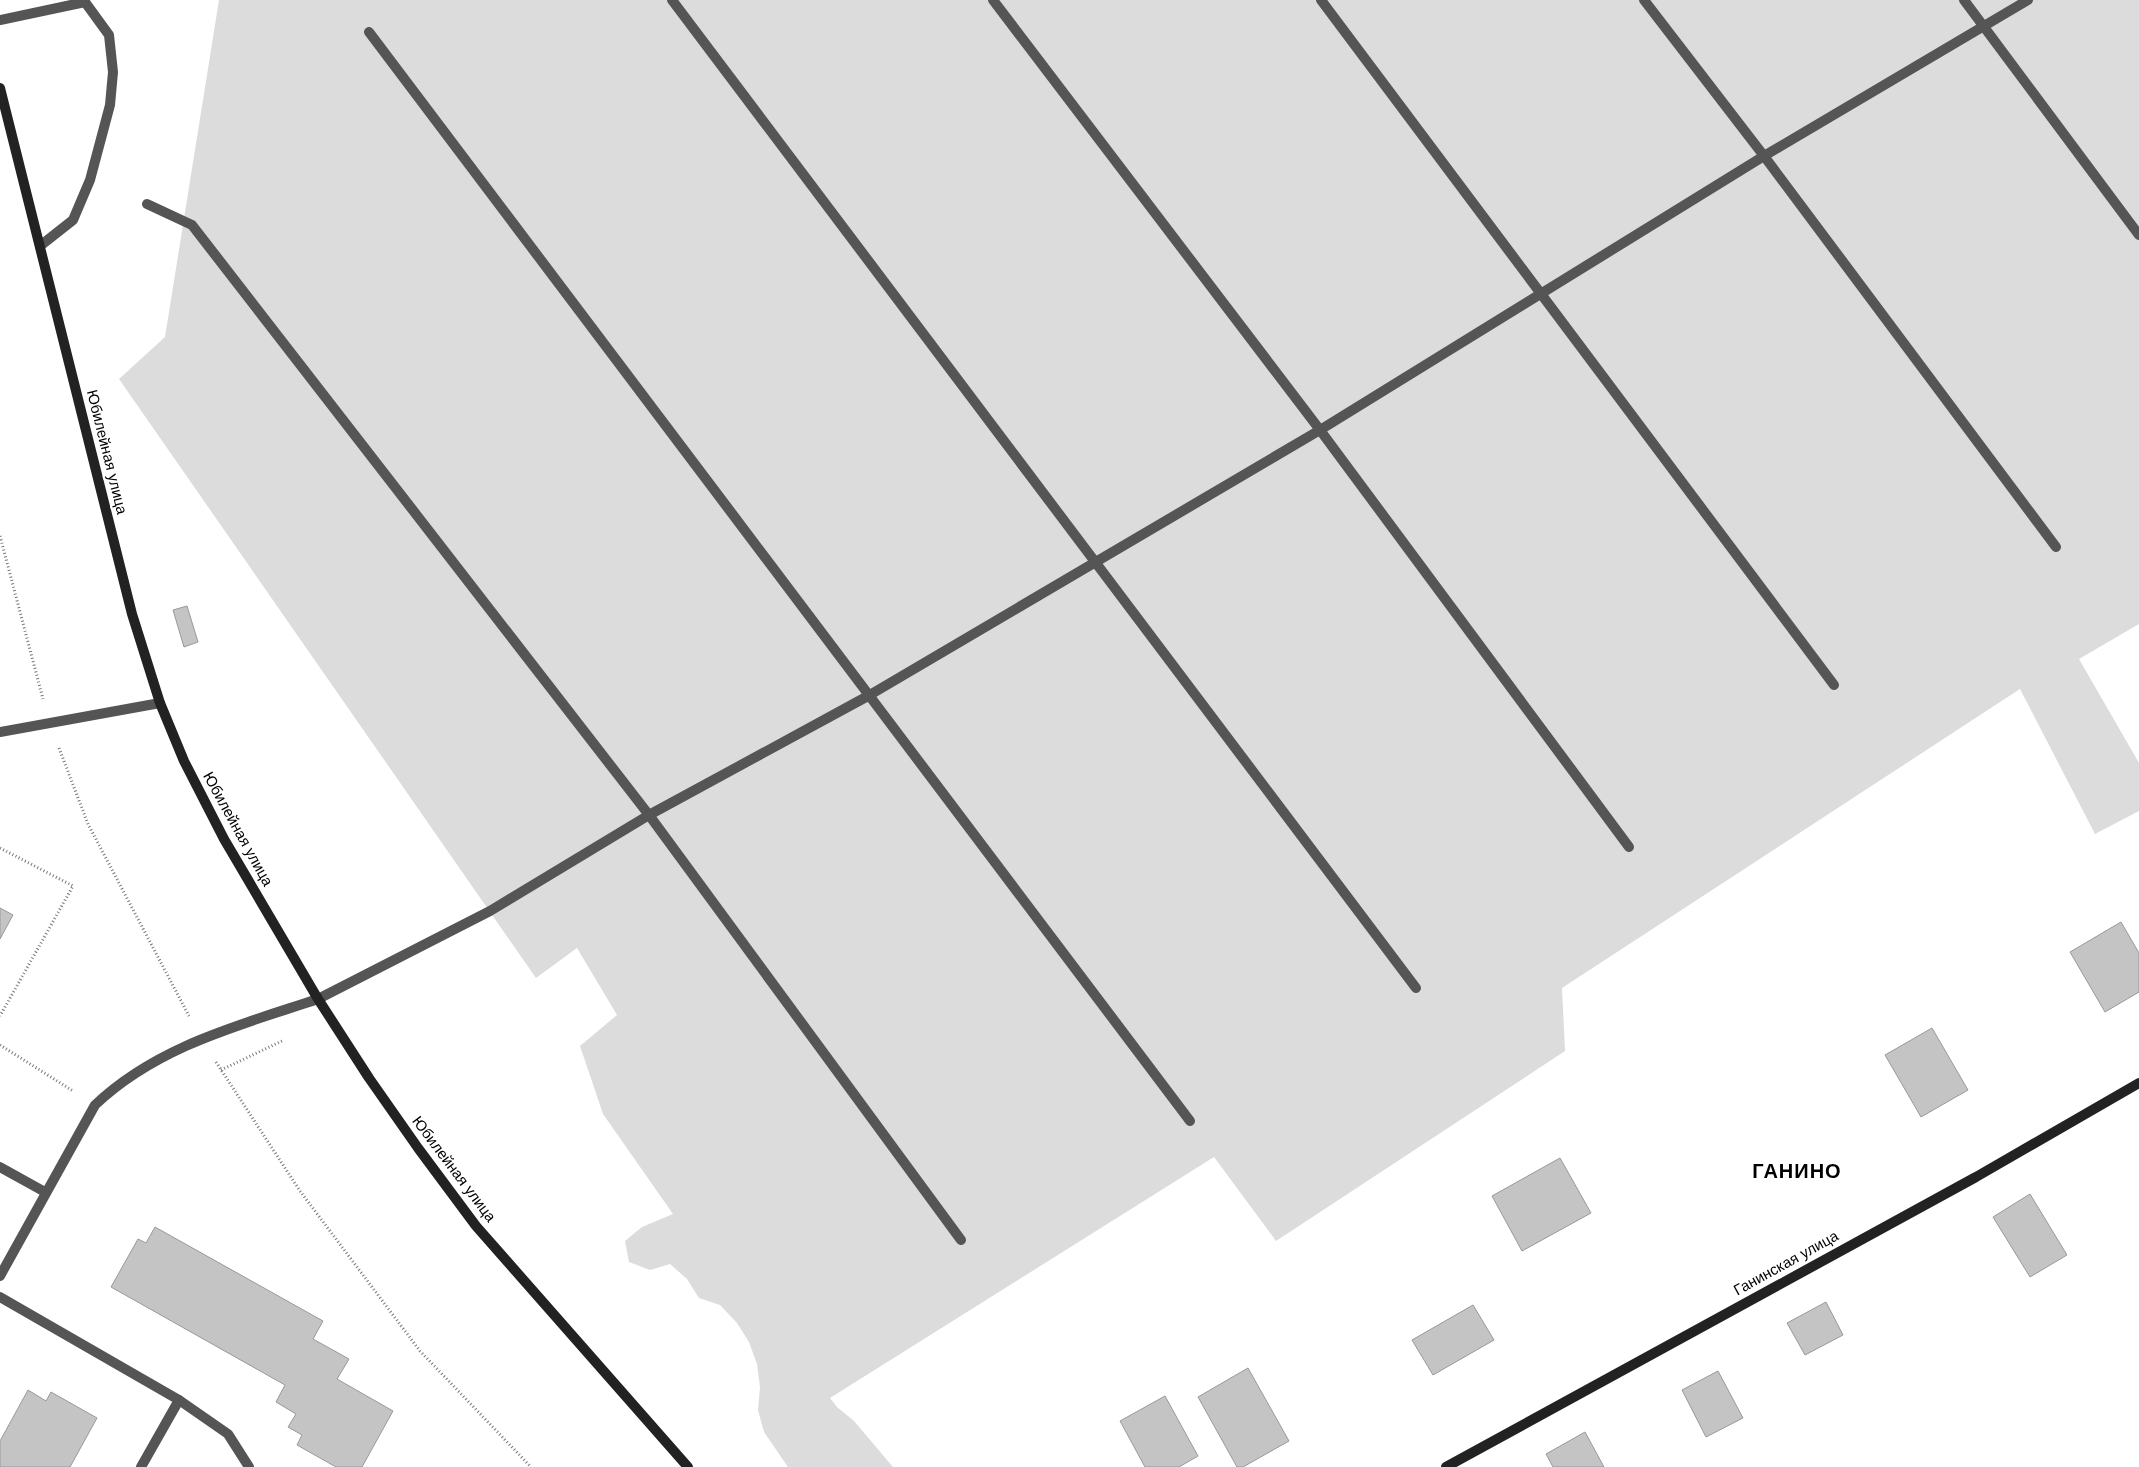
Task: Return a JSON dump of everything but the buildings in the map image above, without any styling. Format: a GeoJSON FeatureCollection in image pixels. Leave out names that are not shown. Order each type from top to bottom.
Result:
{"type":"FeatureCollection","features":[{"type":"Feature","properties":{"kind":"street"},"geometry":{"type":"LineString","coordinates":[[672,0],[1416,988]]}},
{"type":"Feature","properties":{"kind":"street"},"geometry":{"type":"LineString","coordinates":[[993,0],[1320,430],[1628,847]]}},
{"type":"Feature","properties":{"kind":"street"},"geometry":{"type":"LineString","coordinates":[[1321,0],[1542,293],[1834,686]]}},
{"type":"Feature","properties":{"kind":"street"},"geometry":{"type":"LineString","coordinates":[[1644,0],[1764,156],[2056,547]]}},
{"type":"Feature","properties":{"kind":"street"},"geometry":{"type":"LineString","coordinates":[[1964,0],[2139,235]]}},
{"type":"Feature","properties":{"kind":"street"},"geometry":{"type":"LineString","coordinates":[[0,1276],[95,1105],[114,1087],[146,1065],[201,1038],[318,999],[490,911],[648,815],[868,696],[1320,430],[1764,156],[2028,0]]}},
{"type":"Feature","properties":{"kind":"street"},"geometry":{"type":"LineString","coordinates":[[0,20],[86,1],[109,35],[113,72],[110,105],[90,180],[77,212],[68,225],[40,246]]}},
{"type":"Feature","properties":{"kind":"street"},"geometry":{"type":"LineString","coordinates":[[369,32],[1190,1121]]}},
{"type":"Feature","properties":{"kind":"street","name":"Юбилейная улица"},"geometry":{"type":"LineString","coordinates":[[0,88],[132,614],[160,703],[184,761],[224,839],[318,999],[369,1078],[476,1226],[688,1467]]}},
{"type":"Feature","properties":{"kind":"street"},"geometry":{"type":"LineString","coordinates":[[147,204],[192,225],[648,815],[961,1240]]}},
{"type":"Feature","properties":{"kind":"street"},"geometry":{"type":"LineString","coordinates":[[0,732],[160,703]]}},
{"type":"Feature","properties":{"kind":"street","name":"Ганинская улица"},"geometry":{"type":"LineString","coordinates":[[1446,1467],[1976,1177],[2139,1083]]}},
{"type":"Feature","properties":{"kind":"street"},"geometry":{"type":"LineString","coordinates":[[0,1167],[45,1192]]}},
{"type":"Feature","properties":{"kind":"street"},"geometry":{"type":"LineString","coordinates":[[0,1296],[178,1400],[228,1434],[249,1467]]}},
{"type":"Feature","properties":{"kind":"street"},"geometry":{"type":"LineString","coordinates":[[141,1467],[178,1400]]}},
{"type":"Feature","properties":{"kind":"path"},"geometry":{"type":"LineString","coordinates":[[0,848],[73,886],[0,1016]]}},
{"type":"Feature","properties":{"kind":"path"},"geometry":{"type":"LineString","coordinates":[[0,1045],[95,1105]]}},
{"type":"Feature","properties":{"kind":"shaded area"},"geometry":{"type":"Polygon","coordinates":[[[219,0],[2139,0],[2139,624],[2079,659],[2139,763],[2139,811],[2095,834],[2020,689],[1562,988],[1565,1051],[1276,1241],[1214,1157],[830,1398],[837,1407],[854,1421],[893,1467],[788,1467],[764,1432],[758,1410],[760,1387],[757,1364],[749,1342],[737,1323],[720,1305],[699,1298],[687,1279],[670,1264],[650,1270],[629,1262],[625,1241],[642,1227],[673,1214],[603,1114],[580,1046],[617,1015],[577,948],[536,978],[119,379],[165,337],[219,0]]]}},
{"type":"Feature","properties":{"kind":"district","name":"ГАНИНО"},"geometry":{"type":"Point","coordinates":[1797,1171]}}]}
